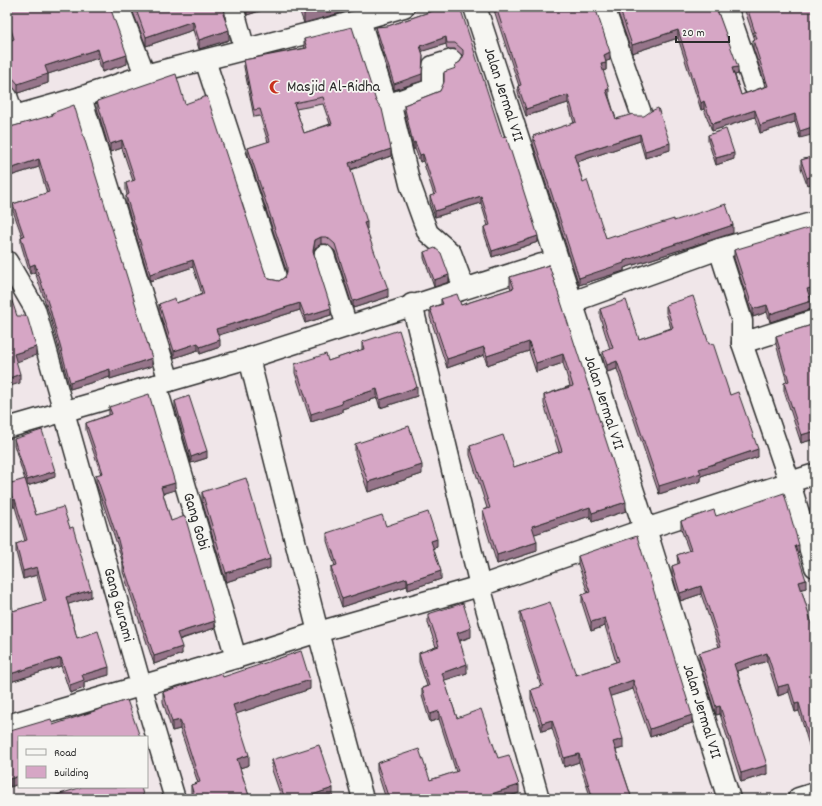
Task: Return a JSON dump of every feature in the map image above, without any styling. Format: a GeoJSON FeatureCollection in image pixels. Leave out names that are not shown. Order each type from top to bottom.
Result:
{"type":"FeatureCollection","features":[{"type":"Feature","properties":{"kind":"street"},"geometry":{"type":"LineString","coordinates":[[120,7],[145,75]]}},
{"type":"Feature","properties":{"kind":"street"},"geometry":{"type":"LineString","coordinates":[[232,7],[245,50]]}},
{"type":"Feature","properties":{"kind":"street"},"geometry":{"type":"LineString","coordinates":[[7,96],[10,117],[81,97],[145,75],[360,20],[404,7]]}},
{"type":"Feature","properties":{"kind":"street","name":"Jalan Jermal VII"},"geometry":{"type":"LineString","coordinates":[[475,7],[486,46],[572,302],[645,529],[729,799]]}},
{"type":"Feature","properties":{"kind":"street"},"geometry":{"type":"LineString","coordinates":[[604,7],[641,113]]}},
{"type":"Feature","properties":{"kind":"street"},"geometry":{"type":"LineString","coordinates":[[727,7],[754,86]]}},
{"type":"Feature","properties":{"kind":"street"},"geometry":{"type":"LineString","coordinates":[[360,20],[387,105],[392,110],[410,184],[422,220],[428,233],[451,253],[464,288]]}},
{"type":"Feature","properties":{"kind":"street"},"geometry":{"type":"LineString","coordinates":[[205,60],[276,277]]}},
{"type":"Feature","properties":{"kind":"street"},"geometry":{"type":"LineString","coordinates":[[387,105],[432,89],[434,86],[433,66],[452,60]]}},
{"type":"Feature","properties":{"kind":"street","name":"Gang Gobi"},"geometry":{"type":"LineString","coordinates":[[81,97],[162,383],[236,658]]}},
{"type":"Feature","properties":{"kind":"street"},"geometry":{"type":"LineString","coordinates":[[572,302],[719,249],[815,222]]}},
{"type":"Feature","properties":{"kind":"street"},"geometry":{"type":"LineString","coordinates":[[719,249],[742,321],[742,343],[790,483],[815,567]]}},
{"type":"Feature","properties":{"kind":"street"},"geometry":{"type":"LineString","coordinates":[[324,255],[347,326]]}},
{"type":"Feature","properties":{"kind":"street"},"geometry":{"type":"LineString","coordinates":[[7,428],[249,358],[412,304],[558,260]]}},
{"type":"Feature","properties":{"kind":"street","name":"Gang Gurami"},"geometry":{"type":"LineString","coordinates":[[7,261],[35,309],[141,685],[175,799]]}},
{"type":"Feature","properties":{"kind":"street"},"geometry":{"type":"LineString","coordinates":[[412,304],[480,586],[539,799]]}},
{"type":"Feature","properties":{"kind":"street"},"geometry":{"type":"LineString","coordinates":[[742,343],[815,320]]}},
{"type":"Feature","properties":{"kind":"street"},"geometry":{"type":"LineString","coordinates":[[249,358],[318,632],[363,799]]}},
{"type":"Feature","properties":{"kind":"street"},"geometry":{"type":"LineString","coordinates":[[7,725],[236,658],[318,632],[480,586],[645,529],[815,474]]}},
{"type":"Feature","properties":{"kind":"street"},"geometry":{"type":"LineString","coordinates":[[799,799],[815,794]]}},
{"type":"Feature","properties":{"kind":"building"},"geometry":{"type":"Polygon","coordinates":[[[7,7],[110,7],[127,55],[102,63],[98,49],[45,66],[48,74],[18,84],[12,77],[7,62],[7,42],[14,39],[7,17],[7,7]]]}},
{"type":"Feature","properties":{"kind":"building"},"geometry":{"type":"Polygon","coordinates":[[[135,7],[224,7],[225,13],[223,14],[229,30],[199,40],[193,21],[146,37],[135,7]]]}},
{"type":"Feature","properties":{"kind":"building"},"geometry":{"type":"Polygon","coordinates":[[[301,7],[328,7],[304,13],[301,7]]]}},
{"type":"Feature","properties":{"kind":"building"},"geometry":{"type":"Polygon","coordinates":[[[444,7],[460,7],[502,137],[506,136],[538,236],[492,251],[484,227],[490,225],[481,196],[435,211],[430,196],[436,194],[423,154],[420,155],[415,142],[413,143],[404,105],[440,91],[444,82],[444,72],[456,68],[455,65],[460,62],[463,57],[463,50],[455,43],[447,43],[446,37],[420,46],[423,55],[422,74],[394,84],[376,27],[388,26],[444,7]]]}},
{"type":"Feature","properties":{"kind":"building"},"geometry":{"type":"Polygon","coordinates":[[[496,7],[595,7],[610,52],[604,55],[606,63],[601,64],[609,89],[606,90],[616,119],[633,114],[634,116],[644,116],[658,108],[670,143],[645,151],[640,134],[574,155],[583,182],[587,180],[606,238],[615,235],[616,237],[674,219],[674,221],[726,204],[733,225],[624,261],[624,263],[579,278],[533,136],[576,122],[568,95],[526,109],[518,86],[521,85],[496,7]]]}},
{"type":"Feature","properties":{"kind":"building"},"geometry":{"type":"Polygon","coordinates":[[[619,7],[716,7],[738,67],[732,68],[741,95],[768,86],[753,40],[757,39],[747,7],[815,7],[815,126],[800,131],[795,114],[760,125],[755,110],[712,124],[704,101],[701,103],[678,30],[632,45],[619,7]]]}},
{"type":"Feature","properties":{"kind":"building"},"geometry":{"type":"Polygon","coordinates":[[[352,27],[376,101],[382,109],[391,149],[349,163],[367,222],[364,223],[388,289],[353,301],[335,244],[327,237],[321,237],[315,240],[313,251],[331,308],[305,316],[300,303],[216,329],[220,340],[200,347],[198,343],[174,351],[159,304],[175,298],[176,303],[204,294],[193,260],[150,274],[126,196],[129,194],[126,183],[135,180],[122,140],[110,144],[97,101],[176,74],[185,104],[207,96],[265,273],[269,279],[279,281],[285,277],[287,266],[248,148],[270,141],[260,109],[254,110],[244,60],[307,48],[304,39],[352,27]],[[323,97],[294,103],[304,133],[332,124],[323,97]]]}},
{"type":"Feature","properties":{"kind":"building"},"geometry":{"type":"Polygon","coordinates":[[[74,105],[152,358],[110,372],[110,369],[70,382],[50,309],[35,264],[30,266],[21,237],[24,236],[13,204],[49,192],[39,159],[7,170],[7,128],[53,115],[52,113],[74,105]]]}},
{"type":"Feature","properties":{"kind":"building"},"geometry":{"type":"Polygon","coordinates":[[[726,129],[734,153],[716,158],[708,135],[726,129]]]}},
{"type":"Feature","properties":{"kind":"building"},"geometry":{"type":"Polygon","coordinates":[[[815,156],[815,175],[807,178],[801,160],[815,156]]]}},
{"type":"Feature","properties":{"kind":"building"},"geometry":{"type":"Polygon","coordinates":[[[815,226],[815,287],[807,289],[811,301],[770,314],[767,305],[753,309],[734,250],[815,226]]]}},
{"type":"Feature","properties":{"kind":"building"},"geometry":{"type":"Polygon","coordinates":[[[435,248],[441,253],[449,275],[434,280],[424,252],[435,248]]]}},
{"type":"Feature","properties":{"kind":"building"},"geometry":{"type":"Polygon","coordinates":[[[549,265],[626,502],[592,513],[590,507],[532,526],[537,542],[497,555],[483,510],[490,508],[470,446],[503,435],[514,467],[562,451],[544,395],[573,386],[563,354],[536,363],[529,342],[487,356],[484,347],[447,359],[430,308],[443,304],[441,299],[457,294],[461,305],[514,288],[510,277],[549,265]]]}},
{"type":"Feature","properties":{"kind":"building"},"geometry":{"type":"Polygon","coordinates":[[[7,286],[17,316],[27,316],[36,347],[14,354],[20,374],[7,379],[7,286]]]}},
{"type":"Feature","properties":{"kind":"building"},"geometry":{"type":"Polygon","coordinates":[[[693,296],[709,344],[713,343],[730,395],[738,392],[758,449],[699,469],[701,473],[659,486],[617,361],[607,365],[603,352],[613,348],[600,309],[626,300],[639,339],[673,328],[666,305],[693,296]]]}},
{"type":"Feature","properties":{"kind":"building"},"geometry":{"type":"Polygon","coordinates":[[[815,324],[815,431],[801,435],[784,383],[789,381],[776,336],[815,324]]]}},
{"type":"Feature","properties":{"kind":"building"},"geometry":{"type":"Polygon","coordinates":[[[399,330],[417,387],[380,400],[377,389],[341,401],[342,404],[311,414],[295,364],[326,354],[328,361],[364,349],[362,342],[399,330]]]}},
{"type":"Feature","properties":{"kind":"building"},"geometry":{"type":"Polygon","coordinates":[[[149,394],[175,483],[161,487],[171,521],[185,516],[215,621],[177,633],[182,647],[154,656],[123,564],[118,540],[96,475],[103,473],[86,423],[112,414],[109,407],[149,394]]]}},
{"type":"Feature","properties":{"kind":"building"},"geometry":{"type":"Polygon","coordinates":[[[189,396],[207,451],[191,457],[175,401],[189,396]]]}},
{"type":"Feature","properties":{"kind":"building"},"geometry":{"type":"Polygon","coordinates":[[[409,426],[422,465],[368,482],[355,444],[409,426]]]}},
{"type":"Feature","properties":{"kind":"building"},"geometry":{"type":"Polygon","coordinates":[[[42,430],[55,471],[27,480],[14,439],[42,430]]]}},
{"type":"Feature","properties":{"kind":"building"},"geometry":{"type":"Polygon","coordinates":[[[815,477],[815,489],[811,478],[815,477]]]}},
{"type":"Feature","properties":{"kind":"building"},"geometry":{"type":"Polygon","coordinates":[[[246,478],[270,559],[226,573],[202,492],[246,478]]]}},
{"type":"Feature","properties":{"kind":"building"},"geometry":{"type":"Polygon","coordinates":[[[25,479],[36,515],[63,507],[70,528],[73,527],[91,590],[66,597],[77,638],[98,631],[109,667],[82,675],[84,680],[70,685],[61,658],[7,675],[7,592],[13,611],[46,601],[37,567],[23,571],[16,544],[27,540],[15,499],[13,500],[8,484],[25,479]]]}},
{"type":"Feature","properties":{"kind":"building"},"geometry":{"type":"Polygon","coordinates":[[[784,493],[799,545],[795,546],[806,580],[799,582],[815,634],[815,671],[813,672],[815,679],[815,750],[813,751],[799,703],[795,704],[789,684],[778,687],[767,653],[734,664],[767,765],[741,773],[720,706],[716,707],[699,653],[721,646],[711,615],[701,586],[680,593],[672,566],[680,563],[677,555],[691,550],[681,521],[714,510],[716,516],[784,493]]]}},
{"type":"Feature","properties":{"kind":"building"},"geometry":{"type":"Polygon","coordinates":[[[428,512],[437,539],[431,541],[441,571],[408,582],[407,578],[342,599],[331,567],[337,565],[327,533],[382,515],[386,526],[428,512]]]}},
{"type":"Feature","properties":{"kind":"building"},"geometry":{"type":"Polygon","coordinates":[[[637,536],[692,715],[650,729],[633,680],[608,689],[623,739],[613,742],[632,799],[593,799],[579,754],[564,758],[552,720],[542,723],[531,690],[543,686],[520,612],[550,602],[576,675],[619,661],[605,618],[591,622],[582,595],[590,592],[578,556],[637,536]]]}},
{"type":"Feature","properties":{"kind":"building"},"geometry":{"type":"Polygon","coordinates":[[[463,603],[471,628],[457,633],[467,664],[442,673],[457,718],[481,709],[498,758],[509,755],[519,785],[476,799],[389,799],[377,763],[419,749],[430,780],[458,771],[439,711],[430,714],[422,688],[429,686],[419,653],[439,646],[428,614],[463,603]]]}},
{"type":"Feature","properties":{"kind":"building"},"geometry":{"type":"Polygon","coordinates":[[[301,651],[310,680],[233,705],[249,755],[237,759],[250,799],[195,799],[191,785],[200,782],[180,720],[172,722],[163,692],[221,673],[223,677],[301,651]]]}},
{"type":"Feature","properties":{"kind":"building"},"geometry":{"type":"Polygon","coordinates":[[[127,700],[140,736],[18,736],[18,776],[10,779],[7,770],[7,732],[51,719],[53,725],[127,700]]]}},
{"type":"Feature","properties":{"kind":"building"},"geometry":{"type":"Polygon","coordinates":[[[319,745],[333,788],[300,799],[285,799],[272,760],[319,745]]]}},
{"type":"Feature","properties":{"kind":"building"},"geometry":{"type":"Polygon","coordinates":[[[79,788],[141,788],[144,799],[44,799],[79,788]]]}},
{"type":"Feature","properties":{"kind":"place","name":"Masjid Al-Ridha"},"geometry":{"type":"Point","coordinates":[276,87]}}]}
